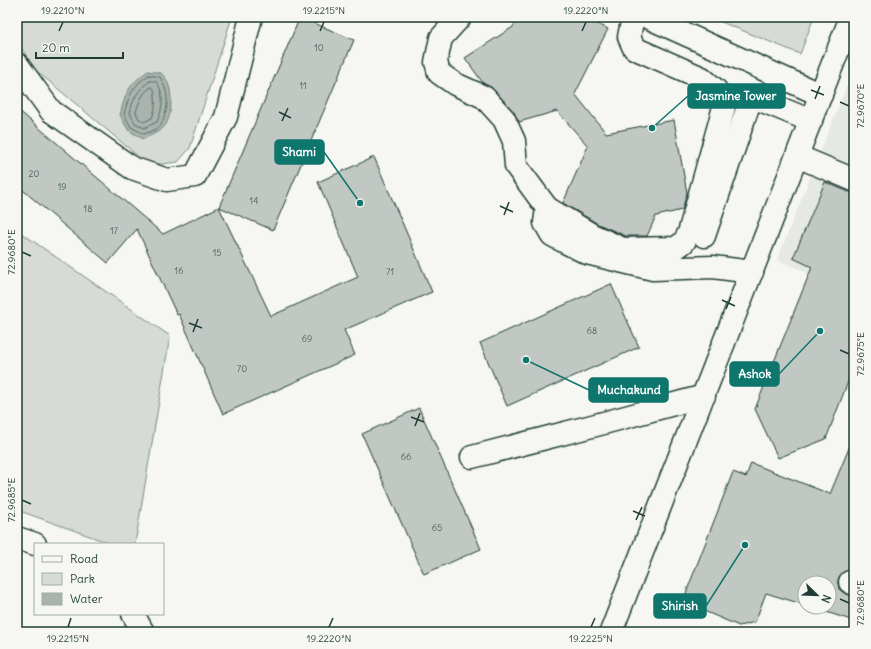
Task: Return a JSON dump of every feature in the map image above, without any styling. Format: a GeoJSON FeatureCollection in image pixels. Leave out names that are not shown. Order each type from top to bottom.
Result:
{"type":"FeatureCollection","features":[{"type":"Feature","properties":{"kind":"street"},"geometry":{"type":"LineString","coordinates":[[17,64],[51,111],[132,168],[167,180],[195,176],[226,118],[251,17]]}},
{"type":"Feature","properties":{"kind":"street"},"geometry":{"type":"LineString","coordinates":[[460,17],[441,38],[436,62],[439,73],[455,84],[484,97],[504,119],[514,141],[516,166],[547,208],[592,235],[622,249],[676,248],[684,242],[689,233],[724,107],[716,90],[702,78],[634,48],[629,37],[633,17]]}},
{"type":"Feature","properties":{"kind":"street"},"geometry":{"type":"LineString","coordinates":[[646,17],[821,95]]}},
{"type":"Feature","properties":{"kind":"street"},"geometry":{"type":"LineString","coordinates":[[611,632],[851,17]]}},
{"type":"Feature","properties":{"kind":"street"},"geometry":{"type":"LineString","coordinates":[[704,236],[749,104],[758,99],[811,121]]}},
{"type":"Feature","properties":{"kind":"street"},"geometry":{"type":"LineString","coordinates":[[797,156],[854,180]]}},
{"type":"Feature","properties":{"kind":"street"},"geometry":{"type":"LineString","coordinates":[[547,208],[545,223],[552,234],[587,253],[653,269],[713,267],[752,272]]}},
{"type":"Feature","properties":{"kind":"street"},"geometry":{"type":"LineString","coordinates":[[472,456],[704,396]]}},
{"type":"Feature","properties":{"kind":"street"},"geometry":{"type":"LineString","coordinates":[[17,538],[34,544]]}},
{"type":"Feature","properties":{"kind":"street"},"geometry":{"type":"LineString","coordinates":[[134,615],[143,632]]}},
{"type":"Feature","properties":{"kind":"shaded area"},"geometry":{"type":"Polygon","coordinates":[[[854,68],[854,292],[777,260],[854,68]]]}},
{"type":"Feature","properties":{"kind":"green space"},"geometry":{"type":"Polygon","coordinates":[[[17,17],[232,17],[190,148],[178,162],[162,164],[145,162],[32,67],[17,39],[17,17]]]}},
{"type":"Feature","properties":{"kind":"green space"},"geometry":{"type":"Polygon","coordinates":[[[709,17],[814,17],[800,54],[709,17]]]}},
{"type":"Feature","properties":{"kind":"green space"},"geometry":{"type":"Polygon","coordinates":[[[17,230],[170,336],[135,543],[109,543],[17,510],[17,230]]]}},
{"type":"Feature","properties":{"kind":"water"},"geometry":{"type":"Polygon","coordinates":[[[148,71],[161,73],[166,79],[170,88],[171,107],[168,119],[163,128],[143,139],[128,130],[120,115],[126,95],[132,85],[148,71]]]}},
{"type":"Feature","properties":{"kind":"building"},"geometry":{"type":"Polygon","coordinates":[[[300,17],[354,40],[273,230],[219,207],[300,17]]]}},
{"type":"Feature","properties":{"kind":"building"},"geometry":{"type":"Polygon","coordinates":[[[518,17],[584,17],[608,29],[575,94],[606,133],[674,120],[687,193],[682,210],[656,216],[647,236],[626,236],[598,224],[563,203],[588,146],[557,111],[519,122],[513,111],[493,89],[483,83],[465,58],[513,27],[518,17]]]}},
{"type":"Feature","properties":{"kind":"building"},"geometry":{"type":"Polygon","coordinates":[[[17,109],[163,234],[219,207],[271,316],[358,277],[318,182],[374,157],[432,292],[344,330],[355,355],[223,414],[179,314],[177,315],[137,229],[108,263],[17,185],[17,109]]]}},
{"type":"Feature","properties":{"kind":"building"},"geometry":{"type":"Polygon","coordinates":[[[825,182],[849,192],[854,192],[854,366],[826,439],[778,458],[755,409],[812,267],[793,258],[825,182]]]}},
{"type":"Feature","properties":{"kind":"building"},"geometry":{"type":"Polygon","coordinates":[[[611,284],[639,347],[507,406],[480,343],[611,284]]]}},
{"type":"Feature","properties":{"kind":"building"},"geometry":{"type":"Polygon","coordinates":[[[419,408],[481,549],[424,574],[362,434],[419,408]]]}},
{"type":"Feature","properties":{"kind":"building"},"geometry":{"type":"Polygon","coordinates":[[[854,436],[854,570],[843,572],[839,577],[838,582],[839,589],[844,593],[854,596],[854,621],[836,615],[837,615],[837,575],[797,575],[797,603],[766,593],[755,622],[739,626],[697,608],[686,593],[733,472],[746,477],[751,463],[830,494],[854,436]]]}},
{"type":"Feature","properties":{"kind":"place","name":"Jasmine Tower"},"geometry":{"type":"Point","coordinates":[652,128]}},
{"type":"Feature","properties":{"kind":"place","name":"Shami"},"geometry":{"type":"Point","coordinates":[360,203]}},
{"type":"Feature","properties":{"kind":"place","name":"Ashok"},"geometry":{"type":"Point","coordinates":[820,331]}},
{"type":"Feature","properties":{"kind":"place","name":"Muchakund"},"geometry":{"type":"Point","coordinates":[526,360]}},
{"type":"Feature","properties":{"kind":"place","name":"Shirish"},"geometry":{"type":"Point","coordinates":[745,545]}}]}
